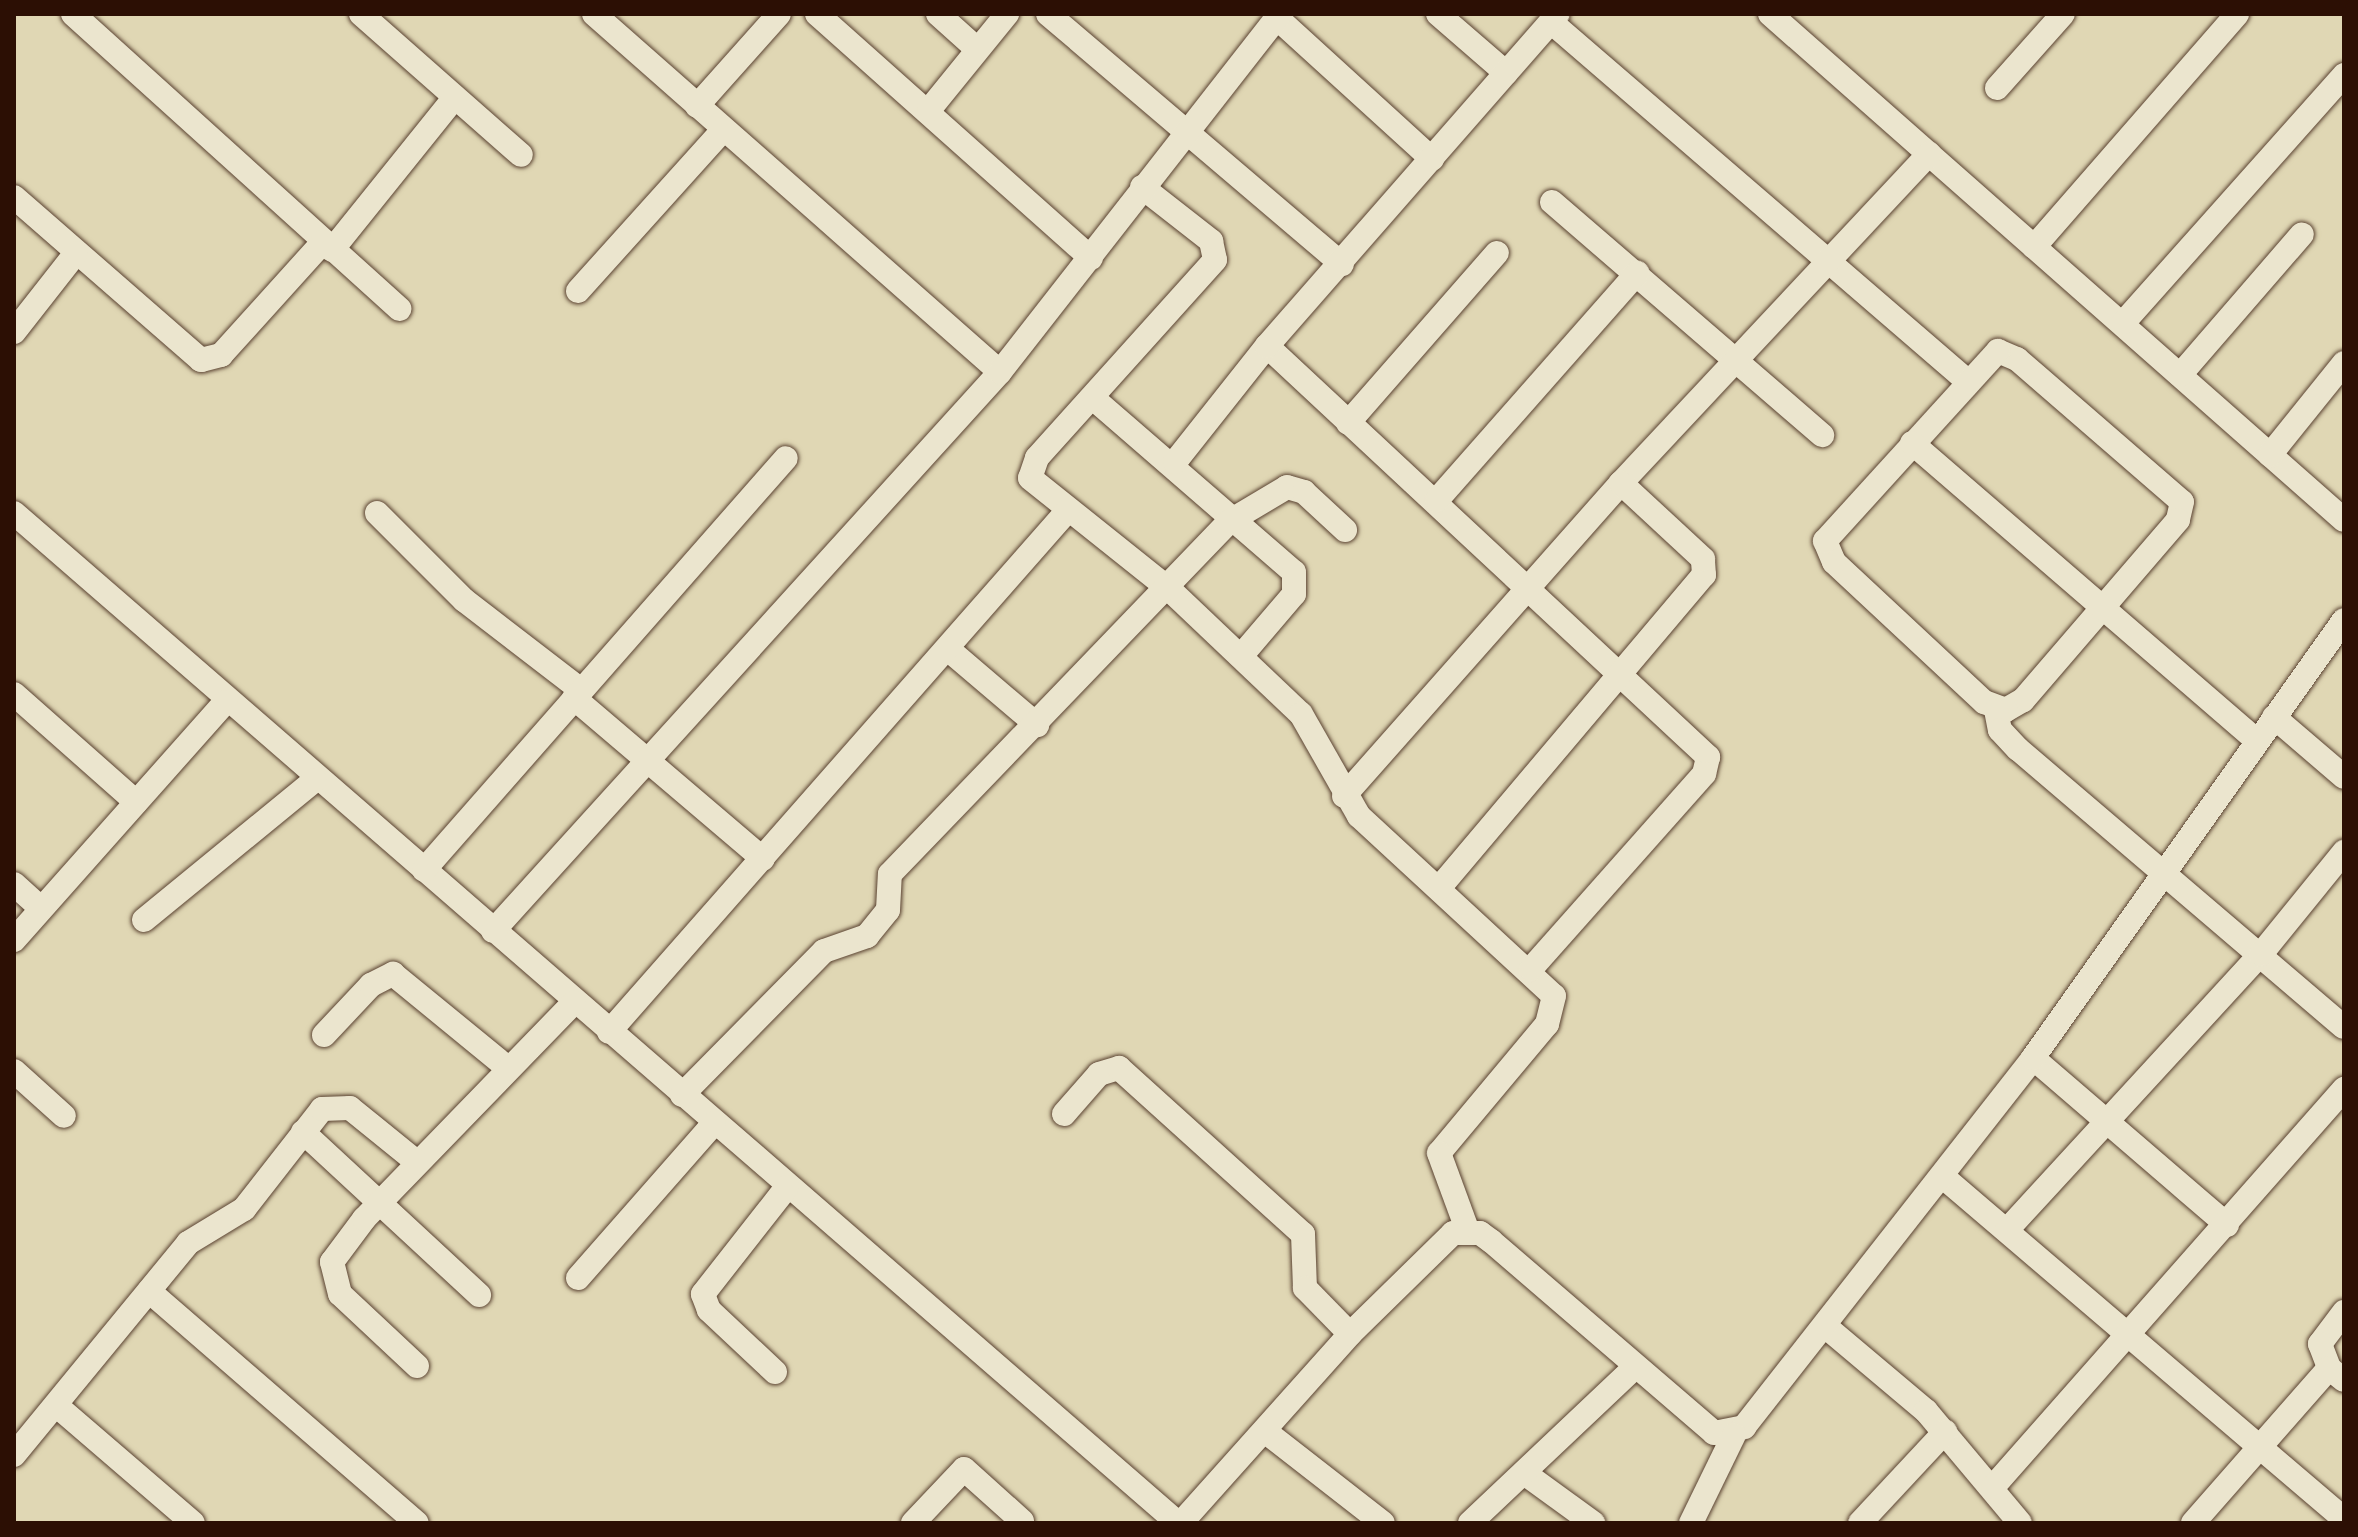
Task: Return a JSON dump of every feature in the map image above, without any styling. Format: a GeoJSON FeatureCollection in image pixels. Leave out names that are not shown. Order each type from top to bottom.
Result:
{"type":"FeatureCollection","features":[{"type":"Feature","properties":{"kind":"street"},"geometry":{"type":"LineString","coordinates":[[73,14],[399,309]]}},
{"type":"Feature","properties":{"kind":"street"},"geometry":{"type":"LineString","coordinates":[[361,14],[521,155]]}},
{"type":"Feature","properties":{"kind":"street"},"geometry":{"type":"LineString","coordinates":[[594,14],[1000,372]]}},
{"type":"Feature","properties":{"kind":"street"},"geometry":{"type":"LineString","coordinates":[[697,106],[779,14]]}},
{"type":"Feature","properties":{"kind":"street"},"geometry":{"type":"LineString","coordinates":[[817,14],[929,110],[1091,258]]}},
{"type":"Feature","properties":{"kind":"street"},"geometry":{"type":"LineString","coordinates":[[938,14],[977,49]]}},
{"type":"Feature","properties":{"kind":"street"},"geometry":{"type":"LineString","coordinates":[[929,110],[1007,14]]}},
{"type":"Feature","properties":{"kind":"street"},"geometry":{"type":"LineString","coordinates":[[1048,14],[1188,126],[1342,264]]}},
{"type":"Feature","properties":{"kind":"street"},"geometry":{"type":"LineString","coordinates":[[1438,14],[1506,73]]}},
{"type":"Feature","properties":{"kind":"street"},"geometry":{"type":"LineString","coordinates":[[1770,14],[2034,247],[2124,322],[2344,520]]}},
{"type":"Feature","properties":{"kind":"street"},"geometry":{"type":"LineString","coordinates":[[1997,88],[2063,14]]}},
{"type":"Feature","properties":{"kind":"street"},"geometry":{"type":"LineString","coordinates":[[2034,247],[2237,14]]}},
{"type":"Feature","properties":{"kind":"street"},"geometry":{"type":"LineString","coordinates":[[493,931],[1000,372],[1091,258],[1188,126],[1278,16],[1432,159]]}},
{"type":"Feature","properties":{"kind":"street"},"geometry":{"type":"LineString","coordinates":[[1175,462],[1267,346],[1555,18],[1966,380]]}},
{"type":"Feature","properties":{"kind":"street"},"geometry":{"type":"LineString","coordinates":[[2124,322],[2344,75]]}},
{"type":"Feature","properties":{"kind":"street"},"geometry":{"type":"LineString","coordinates":[[14,197],[190,353],[211,360],[328,246],[455,97]]}},
{"type":"Feature","properties":{"kind":"street"},"geometry":{"type":"LineString","coordinates":[[578,291],[723,130]]}},
{"type":"Feature","properties":{"kind":"street"},"geometry":{"type":"LineString","coordinates":[[1344,796],[1621,483],[1831,264],[1929,154]]}},
{"type":"Feature","properties":{"kind":"street"},"geometry":{"type":"LineString","coordinates":[[1142,187],[1211,241],[1215,260],[1029,473],[1068,510],[1168,588],[1241,656],[1309,726],[1344,796],[1531,969],[1554,996],[1555,1010],[1439,1153],[1468,1232]]}},
{"type":"Feature","properties":{"kind":"street"},"geometry":{"type":"LineString","coordinates":[[1552,202],[1822,435]]}},
{"type":"Feature","properties":{"kind":"street"},"geometry":{"type":"LineString","coordinates":[[2180,375],[2302,234]]}},
{"type":"Feature","properties":{"kind":"street"},"geometry":{"type":"LineString","coordinates":[[14,332],[76,253]]}},
{"type":"Feature","properties":{"kind":"street"},"geometry":{"type":"LineString","coordinates":[[1348,423],[1497,253]]}},
{"type":"Feature","properties":{"kind":"street"},"geometry":{"type":"LineString","coordinates":[[1437,500],[1637,273]]}},
{"type":"Feature","properties":{"kind":"street"},"geometry":{"type":"LineString","coordinates":[[1267,346],[1704,750],[1708,766],[1531,969]]}},
{"type":"Feature","properties":{"kind":"street"},"geometry":{"type":"LineString","coordinates":[[1996,710],[2023,700],[2178,520],[2178,493],[2006,352],[1987,357],[1966,380],[1832,531],[1826,551],[1996,710],[2000,730],[2018,749],[2165,869],[2344,1027]]}},
{"type":"Feature","properties":{"kind":"street"},"geometry":{"type":"LineString","coordinates":[[2270,455],[2344,363]]}},
{"type":"Feature","properties":{"kind":"street"},"geometry":{"type":"LineString","coordinates":[[1094,399],[1175,462],[1294,572],[1299,587],[1241,656]]}},
{"type":"Feature","properties":{"kind":"street"},"geometry":{"type":"LineString","coordinates":[[1912,443],[2105,606],[2257,741]]}},
{"type":"Feature","properties":{"kind":"street"},"geometry":{"type":"LineString","coordinates":[[424,870],[786,458]]}},
{"type":"Feature","properties":{"kind":"street"},"geometry":{"type":"LineString","coordinates":[[1440,887],[1690,598],[1705,567],[1621,483]]}},
{"type":"Feature","properties":{"kind":"street"},"geometry":{"type":"LineString","coordinates":[[682,1095],[824,951],[867,936],[888,910],[890,874],[1237,517],[1279,487],[1295,487],[1345,530]]}},
{"type":"Feature","properties":{"kind":"street"},"geometry":{"type":"LineString","coordinates":[[609,1032],[949,650],[1068,510]]}},
{"type":"Feature","properties":{"kind":"street"},"geometry":{"type":"LineString","coordinates":[[14,513],[315,780],[424,870],[573,1003],[1180,1523],[1266,1432],[1350,1334],[1439,1242],[1468,1232],[1491,1241],[1634,1368],[1714,1433],[1734,1435]]}},
{"type":"Feature","properties":{"kind":"street"},"geometry":{"type":"LineString","coordinates":[[377,513],[464,600],[652,758],[763,859]]}},
{"type":"Feature","properties":{"kind":"street"},"geometry":{"type":"LineString","coordinates":[[1691,1523],[1734,1435],[1825,1326],[2033,1058],[2344,620]]}},
{"type":"Feature","properties":{"kind":"street"},"geometry":{"type":"LineString","coordinates":[[949,650],[1037,725]]}},
{"type":"Feature","properties":{"kind":"street"},"geometry":{"type":"LineString","coordinates":[[14,694],[136,802]]}},
{"type":"Feature","properties":{"kind":"street"},"geometry":{"type":"LineString","coordinates":[[14,940],[225,702]]}},
{"type":"Feature","properties":{"kind":"street"},"geometry":{"type":"LineString","coordinates":[[2274,717],[2344,777]]}},
{"type":"Feature","properties":{"kind":"street"},"geometry":{"type":"LineString","coordinates":[[144,920],[315,780]]}},
{"type":"Feature","properties":{"kind":"street"},"geometry":{"type":"LineString","coordinates":[[2007,1230],[2261,954],[2344,852]]}},
{"type":"Feature","properties":{"kind":"street"},"geometry":{"type":"LineString","coordinates":[[14,884],[41,908]]}},
{"type":"Feature","properties":{"kind":"street"},"geometry":{"type":"LineString","coordinates":[[324,1035],[371,985],[393,974],[508,1068]]}},
{"type":"Feature","properties":{"kind":"street"},"geometry":{"type":"LineString","coordinates":[[417,1366],[340,1294],[330,1272],[337,1251],[382,1199],[573,1003]]}},
{"type":"Feature","properties":{"kind":"street"},"geometry":{"type":"LineString","coordinates":[[2033,1058],[2227,1225]]}},
{"type":"Feature","properties":{"kind":"street"},"geometry":{"type":"LineString","coordinates":[[1064,1114],[1099,1074],[1119,1068],[1303,1234],[1305,1288],[1350,1334]]}},
{"type":"Feature","properties":{"kind":"street"},"geometry":{"type":"LineString","coordinates":[[14,1071],[64,1116]]}},
{"type":"Feature","properties":{"kind":"street"},"geometry":{"type":"LineString","coordinates":[[1993,1487],[2130,1339],[2344,1089]]}},
{"type":"Feature","properties":{"kind":"street"},"geometry":{"type":"LineString","coordinates":[[14,1455],[197,1234],[244,1209],[322,1109],[341,1104],[418,1163]]}},
{"type":"Feature","properties":{"kind":"street"},"geometry":{"type":"LineString","coordinates":[[578,1278],[714,1123]]}},
{"type":"Feature","properties":{"kind":"street"},"geometry":{"type":"LineString","coordinates":[[303,1132],[382,1199],[479,1295]]}},
{"type":"Feature","properties":{"kind":"street"},"geometry":{"type":"LineString","coordinates":[[1942,1176],[2344,1519]]}},
{"type":"Feature","properties":{"kind":"street"},"geometry":{"type":"LineString","coordinates":[[775,1372],[709,1310],[703,1294],[787,1187]]}},
{"type":"Feature","properties":{"kind":"street"},"geometry":{"type":"LineString","coordinates":[[149,1291],[417,1523]]}},
{"type":"Feature","properties":{"kind":"street"},"geometry":{"type":"LineString","coordinates":[[2193,1523],[2336,1374],[2320,1344],[2344,1312]]}},
{"type":"Feature","properties":{"kind":"street"},"geometry":{"type":"LineString","coordinates":[[1825,1326],[1945,1432],[2020,1523]]}},
{"type":"Feature","properties":{"kind":"street"},"geometry":{"type":"LineString","coordinates":[[1470,1523],[1527,1475],[1634,1368]]}},
{"type":"Feature","properties":{"kind":"street"},"geometry":{"type":"LineString","coordinates":[[57,1406],[193,1523]]}},
{"type":"Feature","properties":{"kind":"street"},"geometry":{"type":"LineString","coordinates":[[1266,1432],[1383,1523]]}},
{"type":"Feature","properties":{"kind":"street"},"geometry":{"type":"LineString","coordinates":[[1860,1523],[1945,1432]]}},
{"type":"Feature","properties":{"kind":"street"},"geometry":{"type":"LineString","coordinates":[[913,1523],[964,1469],[1022,1521]]}},
{"type":"Feature","properties":{"kind":"street"},"geometry":{"type":"LineString","coordinates":[[1527,1475],[1593,1523]]}}]}
